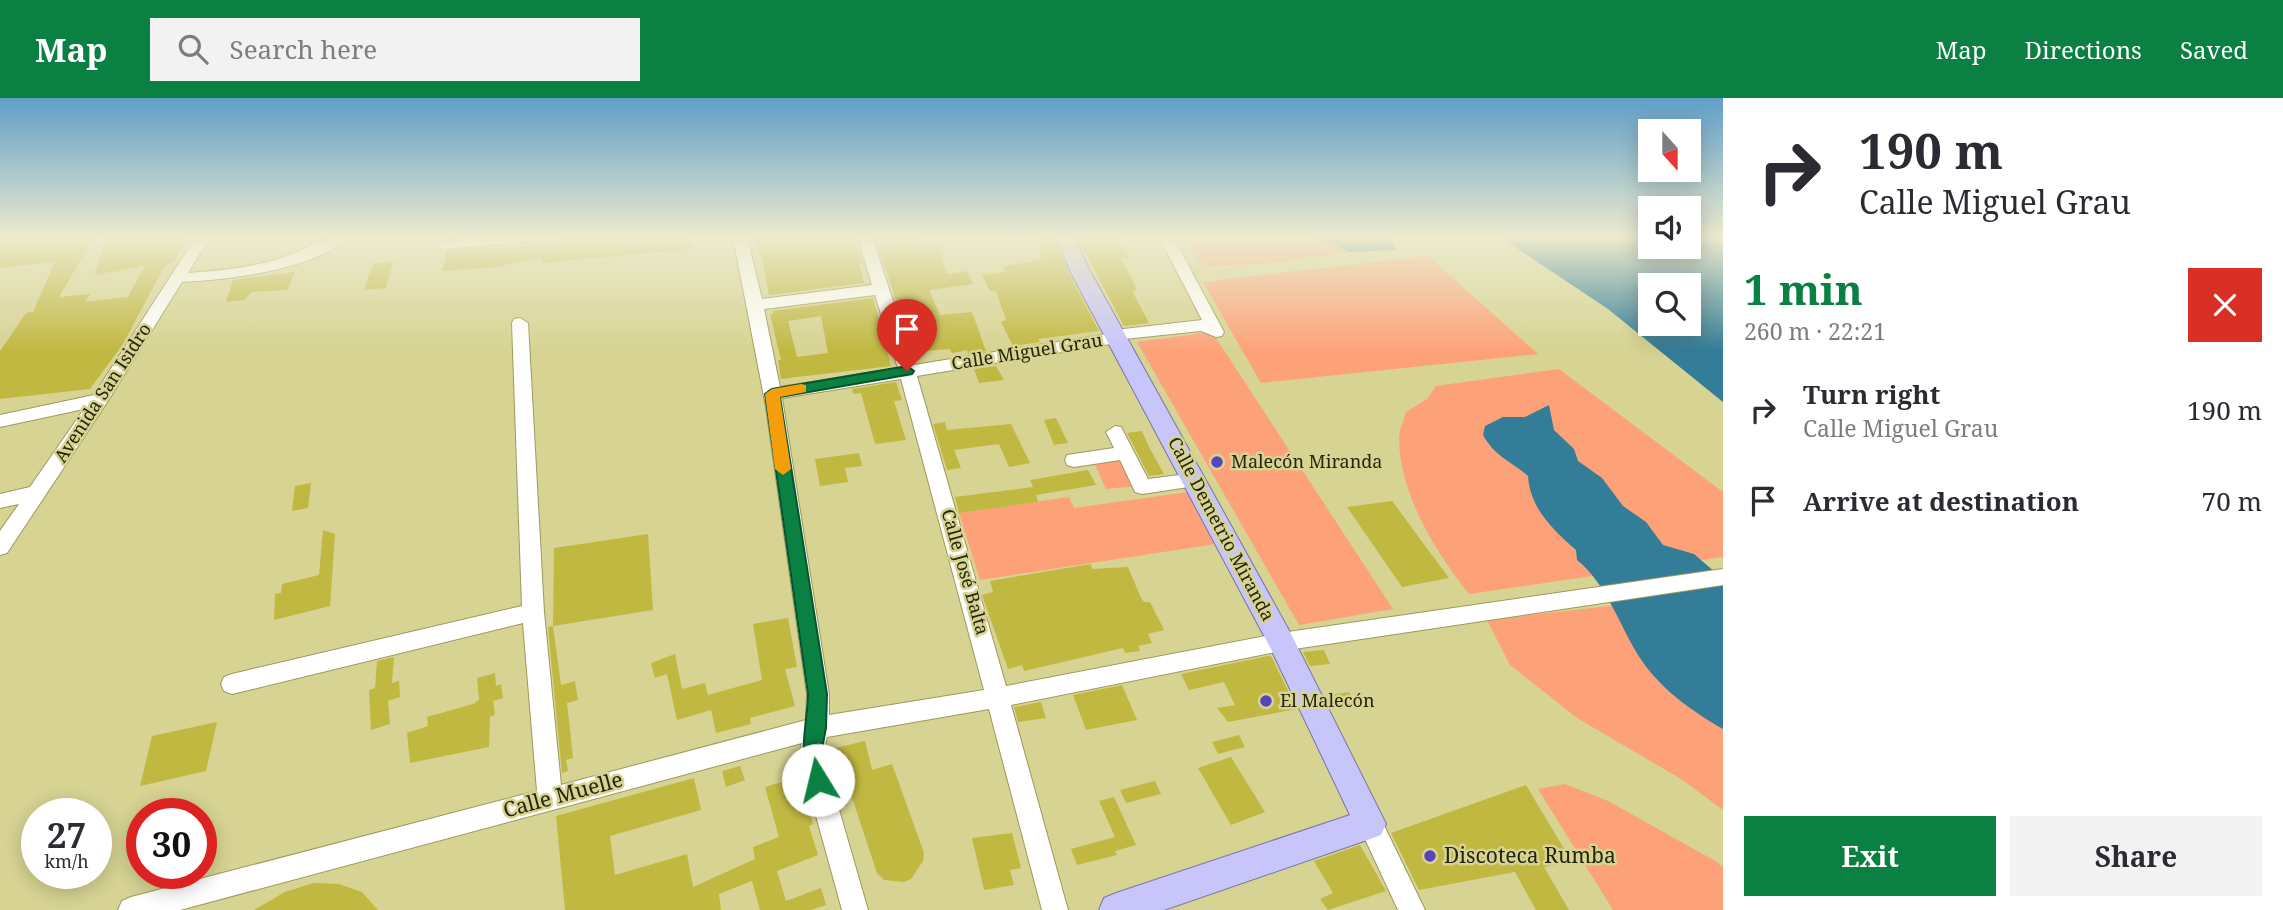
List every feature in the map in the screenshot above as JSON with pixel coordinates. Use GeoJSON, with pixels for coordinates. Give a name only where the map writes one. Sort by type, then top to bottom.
{"type":"FeatureCollection","features":[{"type":"Feature","properties":{"kind":"main road","name":"Calle Demetrio Miranda"},"geometry":{"type":"LineString","coordinates":[[1084,275],[1282,642],[1370,824]]}},
{"type":"Feature","properties":{"kind":"main road"},"geometry":{"type":"LineString","coordinates":[[1116,910],[1370,824]]}},
{"type":"Feature","properties":{"kind":"street","name":"Avenida San Isidro"},"geometry":{"type":"LineString","coordinates":[[0,547],[100,400],[179,275]]}},
{"type":"Feature","properties":{"kind":"street"},"geometry":{"type":"LineString","coordinates":[[177,278],[201,275]]}},
{"type":"Feature","properties":{"kind":"street"},"geometry":{"type":"LineString","coordinates":[[749,275],[772,394],[818,694],[817,728],[811,754],[855,910]]}},
{"type":"Feature","properties":{"kind":"street","name":"Calle José Balta"},"geometry":{"type":"LineString","coordinates":[[877,275],[907,371],[1000,697],[1055,910]]}},
{"type":"Feature","properties":{"kind":"street","name":"Calle Miguel Grau"},"geometry":{"type":"LineString","coordinates":[[772,394],[1116,337],[1204,325],[1216,332],[1186,275]]}},
{"type":"Feature","properties":{"kind":"street"},"geometry":{"type":"LineString","coordinates":[[757,305],[881,289]]}},
{"type":"Feature","properties":{"kind":"street"},"geometry":{"type":"LineString","coordinates":[[520,323],[533,612],[550,799]]}},
{"type":"Feature","properties":{"kind":"street"},"geometry":{"type":"LineString","coordinates":[[0,421],[100,400]]}},
{"type":"Feature","properties":{"kind":"street"},"geometry":{"type":"LineString","coordinates":[[1115,432],[1142,487],[1195,480]]}},
{"type":"Feature","properties":{"kind":"street"},"geometry":{"type":"LineString","coordinates":[[1074,460],[1125,453]]}},
{"type":"Feature","properties":{"kind":"street"},"geometry":{"type":"LineString","coordinates":[[0,501],[38,493]]}},
{"type":"Feature","properties":{"kind":"street","name":"Calle Muelle"},"geometry":{"type":"LineString","coordinates":[[131,910],[817,728],[1000,697],[1282,642],[1723,578]]}},
{"type":"Feature","properties":{"kind":"street"},"geometry":{"type":"LineString","coordinates":[[232,684],[533,612]]}},
{"type":"Feature","properties":{"kind":"street"},"geometry":{"type":"LineString","coordinates":[[1370,824],[1412,910]]}},
{"type":"Feature","properties":{"kind":"shaded area"},"geometry":{"type":"Polygon","coordinates":[[[1265,275],[1449,275],[1538,354],[1261,383],[1203,282],[1265,275]]]}},
{"type":"Feature","properties":{"kind":"shaded area"},"geometry":{"type":"Polygon","coordinates":[[[1212,332],[1393,609],[1299,625],[1137,342],[1212,332]]]}},
{"type":"Feature","properties":{"kind":"shaded area"},"geometry":{"type":"Polygon","coordinates":[[[1559,369],[1723,492],[1723,557],[1469,594],[1432,541],[1412,501],[1405,480],[1399,438],[1406,412],[1427,399],[1436,386],[1559,369]]]}},
{"type":"Feature","properties":{"kind":"shaded area"},"geometry":{"type":"Polygon","coordinates":[[[1124,455],[1139,486],[1106,489],[1093,460],[1124,455]]]}},
{"type":"Feature","properties":{"kind":"shaded area"},"geometry":{"type":"Polygon","coordinates":[[[1188,492],[1216,544],[980,580],[959,513],[1069,497],[1074,508],[1188,492]]]}},
{"type":"Feature","properties":{"kind":"shaded area"},"geometry":{"type":"Polygon","coordinates":[[[1723,593],[1723,810],[1681,779],[1577,718],[1510,665],[1487,620],[1723,593]]]}},
{"type":"Feature","properties":{"kind":"shaded area"},"geometry":{"type":"Polygon","coordinates":[[[1565,784],[1608,801],[1717,862],[1723,867],[1723,910],[1613,910],[1538,789],[1565,784]]]}},
{"type":"Feature","properties":{"kind":"water"},"geometry":{"type":"Polygon","coordinates":[[[1557,275],[1638,275],[1638,333],[1608,309],[1557,275]]]}},
{"type":"Feature","properties":{"kind":"water"},"geometry":{"type":"Polygon","coordinates":[[[1701,275],[1723,275],[1723,402],[1641,336],[1701,336],[1701,275]]]}},
{"type":"Feature","properties":{"kind":"water"},"geometry":{"type":"Polygon","coordinates":[[[1549,405],[1554,430],[1574,449],[1578,461],[1602,478],[1623,506],[1646,522],[1663,545],[1694,554],[1723,579],[1723,729],[1676,697],[1646,667],[1604,592],[1577,560],[1576,550],[1544,518],[1533,498],[1528,476],[1498,454],[1483,435],[1485,426],[1503,417],[1525,417],[1549,405]]]}},
{"type":"Feature","properties":{"kind":"building"},"geometry":{"type":"Polygon","coordinates":[[[49,275],[72,275],[59,297],[90,294],[85,302],[128,297],[140,275],[160,275],[123,344],[90,389],[0,399],[0,351],[26,313],[33,312],[49,275]]]}},
{"type":"Feature","properties":{"kind":"building"},"geometry":{"type":"Polygon","coordinates":[[[294,275],[287,290],[251,292],[245,300],[226,302],[233,280],[294,275]]]}},
{"type":"Feature","properties":{"kind":"building"},"geometry":{"type":"Polygon","coordinates":[[[369,275],[389,275],[386,288],[364,290],[369,275]]]}},
{"type":"Feature","properties":{"kind":"building"},"geometry":{"type":"Polygon","coordinates":[[[765,275],[862,275],[864,283],[769,295],[765,275]]]}},
{"type":"Feature","properties":{"kind":"building"},"geometry":{"type":"Polygon","coordinates":[[[888,275],[969,275],[973,284],[929,290],[940,315],[972,312],[986,351],[968,354],[967,350],[952,353],[950,349],[924,351],[916,323],[904,325],[888,275]]]}},
{"type":"Feature","properties":{"kind":"building"},"geometry":{"type":"Polygon","coordinates":[[[982,275],[1070,275],[1099,331],[1038,339],[1040,342],[1013,346],[1001,322],[1006,320],[996,291],[990,291],[982,275]]]}},
{"type":"Feature","properties":{"kind":"building"},"geometry":{"type":"Polygon","coordinates":[[[1097,275],[1129,275],[1137,290],[1132,291],[1149,323],[1124,326],[1097,275]]]}},
{"type":"Feature","properties":{"kind":"building"},"geometry":{"type":"Polygon","coordinates":[[[873,298],[891,366],[781,379],[778,360],[781,360],[770,314],[773,314],[773,311],[873,298]],[[821,316],[788,321],[797,357],[828,353],[821,316]]]}},
{"type":"Feature","properties":{"kind":"building"},"geometry":{"type":"Polygon","coordinates":[[[996,366],[1004,380],[979,383],[974,369],[996,366]]]}},
{"type":"Feature","properties":{"kind":"building"},"geometry":{"type":"Polygon","coordinates":[[[896,382],[902,400],[894,401],[906,440],[875,444],[861,393],[853,394],[852,389],[896,382]]]}},
{"type":"Feature","properties":{"kind":"building"},"geometry":{"type":"Polygon","coordinates":[[[1056,418],[1068,443],[1054,445],[1044,420],[1056,418]]]}},
{"type":"Feature","properties":{"kind":"building"},"geometry":{"type":"Polygon","coordinates":[[[945,422],[947,430],[1011,424],[1030,463],[1009,467],[999,444],[954,450],[961,468],[947,470],[933,424],[945,422]]]}},
{"type":"Feature","properties":{"kind":"building"},"geometry":{"type":"Polygon","coordinates":[[[1142,431],[1164,474],[1149,476],[1127,433],[1142,431]]]}},
{"type":"Feature","properties":{"kind":"building"},"geometry":{"type":"Polygon","coordinates":[[[859,453],[862,466],[845,468],[848,482],[820,486],[815,459],[859,453]]]}},
{"type":"Feature","properties":{"kind":"building"},"geometry":{"type":"Polygon","coordinates":[[[1088,470],[1096,485],[1036,495],[1038,502],[959,513],[955,497],[1033,487],[1030,480],[1088,470]]]}},
{"type":"Feature","properties":{"kind":"building"},"geometry":{"type":"Polygon","coordinates":[[[311,483],[308,508],[292,511],[295,486],[311,483]]]}},
{"type":"Feature","properties":{"kind":"building"},"geometry":{"type":"Polygon","coordinates":[[[1392,501],[1449,578],[1402,587],[1347,507],[1392,501]]]}},
{"type":"Feature","properties":{"kind":"building"},"geometry":{"type":"Polygon","coordinates":[[[323,530],[335,534],[330,606],[274,620],[275,594],[281,593],[282,584],[319,575],[323,530]]]}},
{"type":"Feature","properties":{"kind":"building"},"geometry":{"type":"Polygon","coordinates":[[[648,534],[653,610],[553,626],[554,548],[648,534]]]}},
{"type":"Feature","properties":{"kind":"building"},"geometry":{"type":"Polygon","coordinates":[[[1091,564],[1092,569],[1128,567],[1141,598],[1144,602],[1150,602],[1164,630],[1148,634],[1152,643],[1138,646],[1140,651],[1125,653],[1123,648],[1024,671],[1022,665],[1008,669],[982,595],[993,592],[990,581],[1091,564]]]}},
{"type":"Feature","properties":{"kind":"building"},"geometry":{"type":"Polygon","coordinates":[[[788,618],[797,667],[785,669],[795,706],[750,718],[751,724],[716,733],[711,710],[677,720],[667,674],[655,678],[651,663],[675,654],[682,689],[705,683],[708,695],[762,680],[753,624],[788,618]]]}},
{"type":"Feature","properties":{"kind":"building"},"geometry":{"type":"Polygon","coordinates":[[[553,626],[561,685],[575,681],[578,700],[567,703],[573,758],[566,760],[568,771],[562,773],[548,627],[553,626]]]}},
{"type":"Feature","properties":{"kind":"building"},"geometry":{"type":"Polygon","coordinates":[[[1324,650],[1330,664],[1310,666],[1303,652],[1324,650]]]}},
{"type":"Feature","properties":{"kind":"building"},"geometry":{"type":"Polygon","coordinates":[[[1271,656],[1297,709],[1228,722],[1217,708],[1235,705],[1224,682],[1189,690],[1181,674],[1271,656]]]}},
{"type":"Feature","properties":{"kind":"building"},"geometry":{"type":"Polygon","coordinates":[[[394,657],[392,683],[399,681],[400,697],[388,701],[390,724],[371,730],[369,690],[375,688],[377,661],[394,657]]]}},
{"type":"Feature","properties":{"kind":"building"},"geometry":{"type":"Polygon","coordinates":[[[495,673],[496,686],[501,684],[503,698],[493,701],[495,715],[490,717],[489,747],[410,763],[407,733],[428,726],[427,717],[479,700],[477,678],[495,673]]]}},
{"type":"Feature","properties":{"kind":"building"},"geometry":{"type":"Polygon","coordinates":[[[1122,685],[1137,720],[1086,730],[1073,695],[1122,685]]]}},
{"type":"Feature","properties":{"kind":"building"},"geometry":{"type":"Polygon","coordinates":[[[1349,692],[1356,704],[1331,709],[1325,696],[1349,692]]]}},
{"type":"Feature","properties":{"kind":"building"},"geometry":{"type":"Polygon","coordinates":[[[1041,702],[1046,718],[1018,722],[1014,707],[1041,702]]]}},
{"type":"Feature","properties":{"kind":"building"},"geometry":{"type":"Polygon","coordinates":[[[217,722],[206,771],[140,786],[152,736],[217,722]]]}},
{"type":"Feature","properties":{"kind":"building"},"geometry":{"type":"Polygon","coordinates":[[[1239,735],[1245,747],[1218,754],[1212,742],[1239,735]]]}},
{"type":"Feature","properties":{"kind":"building"},"geometry":{"type":"Polygon","coordinates":[[[865,741],[872,770],[892,764],[924,853],[923,861],[911,879],[904,882],[884,880],[877,873],[840,761],[828,763],[827,750],[865,741]]]}},
{"type":"Feature","properties":{"kind":"building"},"geometry":{"type":"Polygon","coordinates":[[[1231,757],[1265,812],[1231,825],[1198,768],[1231,757]]]}},
{"type":"Feature","properties":{"kind":"building"},"geometry":{"type":"Polygon","coordinates":[[[740,766],[745,780],[726,787],[722,771],[740,766]]]}},
{"type":"Feature","properties":{"kind":"building"},"geometry":{"type":"Polygon","coordinates":[[[798,777],[813,824],[809,826],[818,855],[777,871],[786,901],[821,888],[826,905],[811,910],[760,910],[752,881],[719,894],[721,910],[565,910],[556,816],[694,778],[701,810],[610,836],[615,875],[687,854],[693,887],[755,859],[753,847],[779,837],[765,787],[798,777]]]}},
{"type":"Feature","properties":{"kind":"building"},"geometry":{"type":"Polygon","coordinates":[[[1155,781],[1161,794],[1126,803],[1120,790],[1155,781]]]}},
{"type":"Feature","properties":{"kind":"building"},"geometry":{"type":"Polygon","coordinates":[[[1526,785],[1572,862],[1544,867],[1569,910],[1536,910],[1515,872],[1419,890],[1391,833],[1526,785]]]}},
{"type":"Feature","properties":{"kind":"building"},"geometry":{"type":"Polygon","coordinates":[[[1114,797],[1136,845],[1115,851],[1117,855],[1077,865],[1071,849],[1115,837],[1099,801],[1114,797]]]}},
{"type":"Feature","properties":{"kind":"building"},"geometry":{"type":"Polygon","coordinates":[[[1012,833],[1021,868],[1010,870],[1014,885],[984,890],[972,838],[1012,833]]]}},
{"type":"Feature","properties":{"kind":"building"},"geometry":{"type":"Polygon","coordinates":[[[1360,845],[1386,891],[1328,910],[1320,899],[1333,893],[1314,861],[1360,845]]]}},
{"type":"Feature","properties":{"kind":"building"},"geometry":{"type":"Polygon","coordinates":[[[313,883],[339,884],[362,892],[378,910],[254,910],[285,892],[313,883]]]}},
{"type":"Feature","properties":{"kind":"slow traffic"},"geometry":{"type":"LineString","coordinates":[[783,469],[772,394],[801,389]]}},
{"type":"Feature","properties":{"kind":"place","name":"Malecón Miranda"},"geometry":{"type":"Point","coordinates":[1217,462]}},
{"type":"Feature","properties":{"kind":"place","name":"El Malecón"},"geometry":{"type":"Point","coordinates":[1266,701]}},
{"type":"Feature","properties":{"kind":"place","name":"Discoteca Rumba"},"geometry":{"type":"Point","coordinates":[1430,856]}},
{"type":"Feature","properties":{"kind":"route"},"geometry":{"type":"LineString","coordinates":[[818,780],[811,754],[817,728],[818,694],[772,394],[907,371]]}}]}
